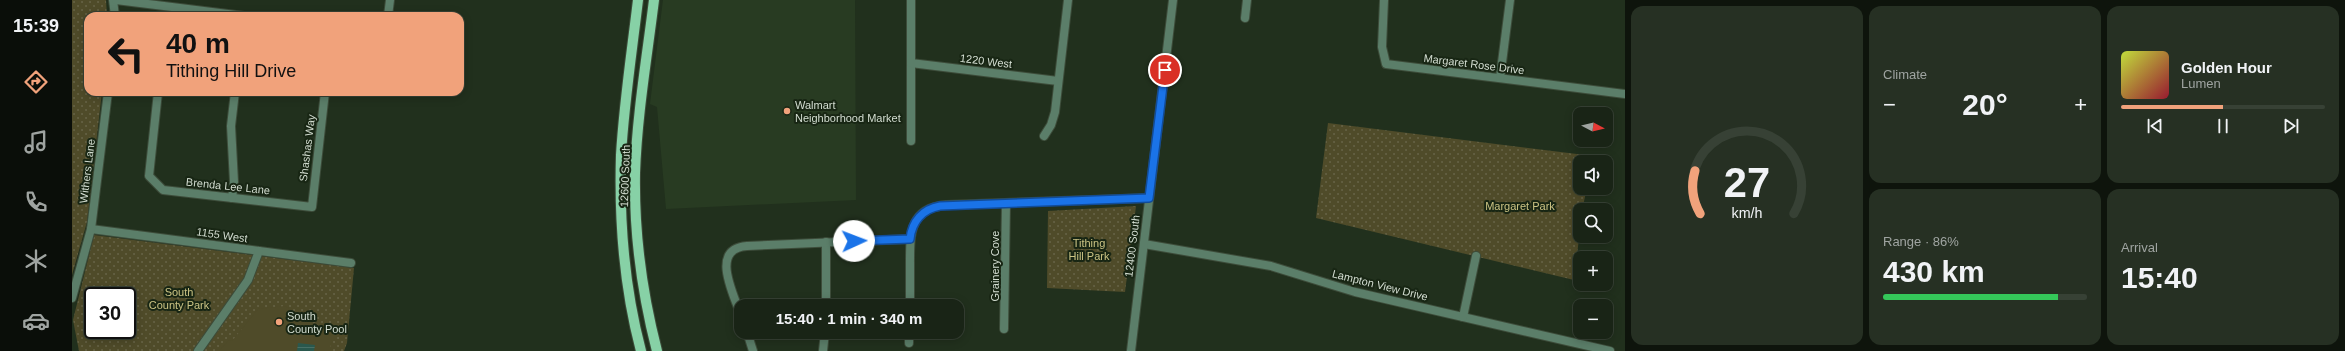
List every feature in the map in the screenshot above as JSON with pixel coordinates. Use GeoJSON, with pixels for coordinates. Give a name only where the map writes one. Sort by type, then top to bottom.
{"type":"FeatureCollection","features":[{"type":"Feature","properties":{"kind":"main road","name":"12600 South"},"geometry":{"type":"LineString","coordinates":[[638,0],[621,153],[620,204],[626,278],[641,351]]}},
{"type":"Feature","properties":{"kind":"main road","name":"12600 South"},"geometry":{"type":"LineString","coordinates":[[654,0],[635,172],[636,229],[641,278],[657,351]]}},
{"type":"Feature","properties":{"kind":"street"},"geometry":{"type":"LineString","coordinates":[[115,12],[114,0],[213,12]]}},
{"type":"Feature","properties":{"kind":"street"},"geometry":{"type":"LineString","coordinates":[[388,12],[390,0]]}},
{"type":"Feature","properties":{"kind":"street"},"geometry":{"type":"LineString","coordinates":[[911,0],[911,142]]}},
{"type":"Feature","properties":{"kind":"street"},"geometry":{"type":"LineString","coordinates":[[1044,136],[1051,125],[1055,112],[1068,0]]}},
{"type":"Feature","properties":{"kind":"street","name":"12400 South"},"geometry":{"type":"LineString","coordinates":[[1131,351],[1173,0]]}},
{"type":"Feature","properties":{"kind":"street"},"geometry":{"type":"LineString","coordinates":[[1245,18],[1247,0]]}},
{"type":"Feature","properties":{"kind":"street","name":"Margaret Rose Drive"},"geometry":{"type":"LineString","coordinates":[[1384,0],[1382,47],[1386,64],[1625,94]]}},
{"type":"Feature","properties":{"kind":"street"},"geometry":{"type":"LineString","coordinates":[[1500,78],[1510,0]]}},
{"type":"Feature","properties":{"kind":"street"},"geometry":{"type":"LineString","coordinates":[[167,12],[168,6]]}},
{"type":"Feature","properties":{"kind":"street","name":"1220 West"},"geometry":{"type":"LineString","coordinates":[[911,63],[1058,80]]}},
{"type":"Feature","properties":{"kind":"street","name":"Withers Lane"},"geometry":{"type":"LineString","coordinates":[[72,298],[91,229],[108,96]]}},
{"type":"Feature","properties":{"kind":"street","name":"Brenda Lee Lane"},"geometry":{"type":"LineString","coordinates":[[158,96],[148,176],[163,190],[312,207]]}},
{"type":"Feature","properties":{"kind":"street"},"geometry":{"type":"LineString","coordinates":[[232,198],[234,182],[231,126],[235,96]]}},
{"type":"Feature","properties":{"kind":"street","name":"Shashas Way"},"geometry":{"type":"LineString","coordinates":[[312,207],[325,96]]}},
{"type":"Feature","properties":{"kind":"street"},"geometry":{"type":"LineString","coordinates":[[910,299],[911,230],[918,218],[934,207],[1149,198]]}},
{"type":"Feature","properties":{"kind":"street","name":"Grainery Cove"},"geometry":{"type":"LineString","coordinates":[[1004,329],[1006,203]]}},
{"type":"Feature","properties":{"kind":"street","name":"1155 West"},"geometry":{"type":"LineString","coordinates":[[91,229],[351,263]]}},
{"type":"Feature","properties":{"kind":"street"},"geometry":{"type":"LineString","coordinates":[[735,299],[726,272],[727,257],[741,246],[910,239]]}},
{"type":"Feature","properties":{"kind":"street"},"geometry":{"type":"LineString","coordinates":[[826,242],[826,299]]}},
{"type":"Feature","properties":{"kind":"street","name":"Lampton View Drive"},"geometry":{"type":"LineString","coordinates":[[1144,244],[1271,266],[1355,292],[1610,351]]}},
{"type":"Feature","properties":{"kind":"street"},"geometry":{"type":"LineString","coordinates":[[198,351],[248,280],[259,251]]}},
{"type":"Feature","properties":{"kind":"street"},"geometry":{"type":"LineString","coordinates":[[1463,317],[1476,256]]}},
{"type":"Feature","properties":{"kind":"street"},"geometry":{"type":"LineString","coordinates":[[749,339],[753,351]]}},
{"type":"Feature","properties":{"kind":"street"},"geometry":{"type":"LineString","coordinates":[[823,351],[825,339]]}},
{"type":"Feature","properties":{"kind":"street"},"geometry":{"type":"LineString","coordinates":[[909,339],[909,343]]}},
{"type":"Feature","properties":{"kind":"shaded area"},"geometry":{"type":"Polygon","coordinates":[[[663,0],[855,0],[856,200],[666,209],[657,107],[650,104],[663,0]]]}},
{"type":"Feature","properties":{"kind":"green space"},"geometry":{"type":"Polygon","coordinates":[[[72,0],[106,0],[107,12],[84,12],[84,96],[102,96],[87,222],[72,275],[72,0]]]}},
{"type":"Feature","properties":{"kind":"green space","name":"Margaret Park"},"geometry":{"type":"Polygon","coordinates":[[[1328,123],[1585,155],[1573,155],[1573,195],[1585,195],[1584,203],[1573,203],[1573,243],[1578,243],[1577,251],[1573,251],[1573,280],[1316,218],[1328,123]]]}},
{"type":"Feature","properties":{"kind":"green space","name":"Tithing Hill Park"},"geometry":{"type":"Polygon","coordinates":[[[1136,206],[1125,292],[1047,288],[1048,211],[1136,206]]]}},
{"type":"Feature","properties":{"kind":"green space","name":"South County Park"},"geometry":{"type":"Polygon","coordinates":[[[94,235],[354,268],[347,343],[344,351],[79,351],[73,320],[94,235]]]}},
{"type":"Feature","properties":{"kind":"green space","name":"South County Pool"},"geometry":{"type":"Polygon","coordinates":[[[285,306],[332,336],[330,351],[219,351],[229,340],[232,341],[258,309],[285,306]]]}},
{"type":"Feature","properties":{"kind":"water"},"geometry":{"type":"Polygon","coordinates":[[[298,343],[315,345],[314,351],[297,351],[298,343]]]}},
{"type":"Feature","properties":{"kind":"place","name":"Walmart Neighborhood Market"},"geometry":{"type":"Point","coordinates":[787,111]}},
{"type":"Feature","properties":{"kind":"place","name":"South County Pool"},"geometry":{"type":"Point","coordinates":[279,322]}},
{"type":"Feature","properties":{"kind":"route"},"geometry":{"type":"LineString","coordinates":[[854,241],[910,239],[911,230],[922,213],[934,207],[940,206],[1149,198],[1165,70]]}}]}
